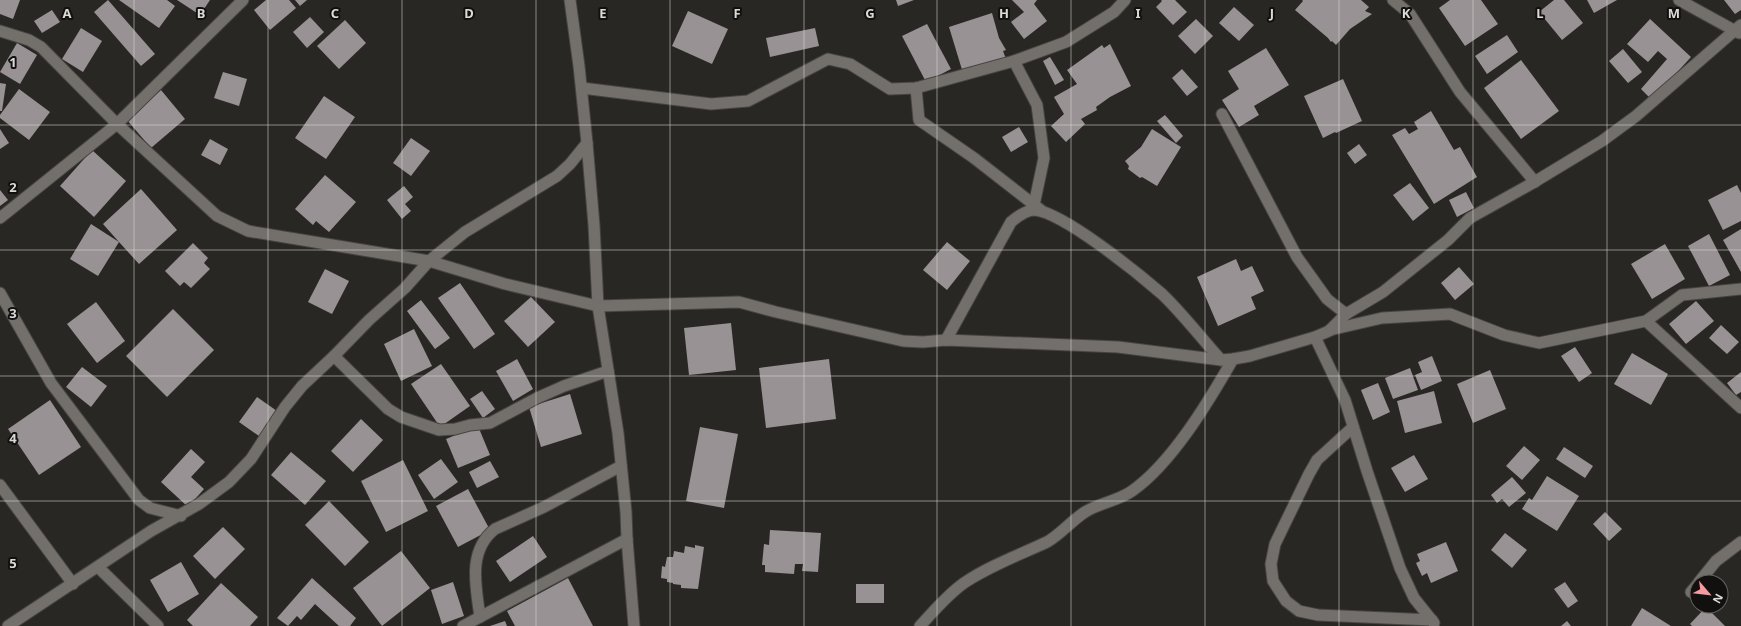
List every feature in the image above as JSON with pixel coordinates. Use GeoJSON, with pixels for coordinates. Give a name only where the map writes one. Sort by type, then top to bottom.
{"type":"FeatureCollection","features":[{"type":"Feature","properties":{"kind":"street"},"geometry":{"type":"LineString","coordinates":[[0,218],[117,124],[243,0]]}},
{"type":"Feature","properties":{"kind":"street"},"geometry":{"type":"LineString","coordinates":[[570,0],[582,88],[594,225],[598,306],[621,466],[626,512],[626,539],[634,626]]}},
{"type":"Feature","properties":{"kind":"street"},"geometry":{"type":"LineString","coordinates":[[582,88],[711,104],[748,101],[828,59],[850,64],[890,89],[916,88],[1014,61],[1066,42],[1114,12],[1125,0]]}},
{"type":"Feature","properties":{"kind":"street"},"geometry":{"type":"LineString","coordinates":[[1393,0],[1410,14],[1460,92],[1535,182]]}},
{"type":"Feature","properties":{"kind":"street"},"geometry":{"type":"LineString","coordinates":[[1329,331],[1346,314],[1383,292],[1448,240],[1470,218],[1535,182],[1602,140],[1636,116],[1738,30],[1679,0]]}},
{"type":"Feature","properties":{"kind":"street"},"geometry":{"type":"LineString","coordinates":[[0,32],[29,40],[41,47],[117,124],[217,216],[248,232],[429,261],[505,284],[598,306],[739,302],[903,341],[923,342],[946,340],[1118,347],[1221,360],[1234,359],[1315,337],[1329,331],[1382,318],[1450,314],[1504,335],[1539,343],[1646,322],[1682,296],[1741,289]]}},
{"type":"Feature","properties":{"kind":"street"},"geometry":{"type":"LineString","coordinates":[[1014,61],[1037,105],[1044,158],[1038,208]]}},
{"type":"Feature","properties":{"kind":"street"},"geometry":{"type":"LineString","coordinates":[[916,88],[919,120],[974,158],[1038,208],[1085,235],[1162,295],[1221,360]]}},
{"type":"Feature","properties":{"kind":"street"},"geometry":{"type":"LineString","coordinates":[[1222,114],[1297,257],[1327,299],[1346,314]]}},
{"type":"Feature","properties":{"kind":"street"},"geometry":{"type":"LineString","coordinates":[[8,626],[151,531],[181,516],[229,482],[251,459],[285,407],[302,386],[369,320],[416,278],[429,261],[465,232],[556,176],[570,164],[587,143]]}},
{"type":"Feature","properties":{"kind":"street"},"geometry":{"type":"LineString","coordinates":[[946,340],[1011,222],[1018,215],[1038,208]]}},
{"type":"Feature","properties":{"kind":"street"},"geometry":{"type":"LineString","coordinates":[[0,292],[51,383],[139,500],[150,508],[181,516]]}},
{"type":"Feature","properties":{"kind":"street"},"geometry":{"type":"LineString","coordinates":[[1646,322],[1741,408]]}},
{"type":"Feature","properties":{"kind":"street"},"geometry":{"type":"LineString","coordinates":[[1315,337],[1345,400],[1400,568],[1414,598],[1434,623]]}},
{"type":"Feature","properties":{"kind":"street"},"geometry":{"type":"LineString","coordinates":[[334,356],[388,409],[401,417],[440,430],[490,423],[557,389],[608,371]]}},
{"type":"Feature","properties":{"kind":"street"},"geometry":{"type":"LineString","coordinates":[[920,626],[944,600],[964,583],[1055,538],[1082,514],[1094,506],[1131,492],[1157,470],[1192,425],[1234,359]]}},
{"type":"Feature","properties":{"kind":"street"},"geometry":{"type":"LineString","coordinates":[[1353,426],[1318,460],[1306,481],[1275,544],[1271,564],[1273,581],[1286,601],[1299,611],[1318,615],[1434,623]]}},
{"type":"Feature","properties":{"kind":"street"},"geometry":{"type":"LineString","coordinates":[[480,617],[475,581],[476,563],[483,541],[488,534],[495,529],[544,507],[621,466]]}},
{"type":"Feature","properties":{"kind":"street"},"geometry":{"type":"LineString","coordinates":[[0,485],[73,584]]}},
{"type":"Feature","properties":{"kind":"street"},"geometry":{"type":"LineString","coordinates":[[463,626],[626,539]]}},
{"type":"Feature","properties":{"kind":"street"},"geometry":{"type":"LineString","coordinates":[[1705,574],[1716,561],[1741,542]]}},
{"type":"Feature","properties":{"kind":"street"},"geometry":{"type":"LineString","coordinates":[[98,567],[158,626]]}},
{"type":"Feature","properties":{"kind":"building"},"geometry":{"type":"Polygon","coordinates":[[[0,0],[20,0],[13,19],[0,14],[0,0]]]}},
{"type":"Feature","properties":{"kind":"building"},"geometry":{"type":"Polygon","coordinates":[[[108,0],[155,54],[141,66],[94,12],[108,0]]]}},
{"type":"Feature","properties":{"kind":"building"},"geometry":{"type":"Polygon","coordinates":[[[119,0],[167,0],[175,6],[159,28],[119,0]]]}},
{"type":"Feature","properties":{"kind":"building"},"geometry":{"type":"Polygon","coordinates":[[[177,0],[210,0],[200,15],[177,0]]]}},
{"type":"Feature","properties":{"kind":"building"},"geometry":{"type":"Polygon","coordinates":[[[266,0],[289,0],[296,8],[270,30],[254,10],[266,0]]]}},
{"type":"Feature","properties":{"kind":"building"},"geometry":{"type":"Polygon","coordinates":[[[295,0],[307,0],[300,6],[295,0]]]}},
{"type":"Feature","properties":{"kind":"building"},"geometry":{"type":"Polygon","coordinates":[[[896,0],[914,0],[898,6],[896,0]]]}},
{"type":"Feature","properties":{"kind":"building"},"geometry":{"type":"Polygon","coordinates":[[[1012,0],[1037,0],[1034,4],[1047,21],[1024,39],[1011,22],[1024,12],[1012,0]]]}},
{"type":"Feature","properties":{"kind":"building"},"geometry":{"type":"Polygon","coordinates":[[[1161,0],[1175,0],[1187,12],[1173,25],[1156,7],[1162,1],[1161,0]]]}},
{"type":"Feature","properties":{"kind":"building"},"geometry":{"type":"Polygon","coordinates":[[[1302,0],[1361,0],[1369,7],[1365,11],[1372,14],[1350,29],[1336,45],[1295,10],[1303,1],[1302,0]]]}},
{"type":"Feature","properties":{"kind":"building"},"geometry":{"type":"Polygon","coordinates":[[[1450,0],[1481,0],[1498,24],[1465,46],[1439,8],[1450,0]]]}},
{"type":"Feature","properties":{"kind":"building"},"geometry":{"type":"Polygon","coordinates":[[[1554,0],[1564,0],[1583,23],[1562,40],[1539,12],[1554,0]]]}},
{"type":"Feature","properties":{"kind":"building"},"geometry":{"type":"Polygon","coordinates":[[[1587,0],[1617,0],[1594,13],[1587,0]]]}},
{"type":"Feature","properties":{"kind":"building"},"geometry":{"type":"Polygon","coordinates":[[[1724,0],[1741,0],[1741,10],[1735,14],[1724,0]]]}},
{"type":"Feature","properties":{"kind":"building"},"geometry":{"type":"Polygon","coordinates":[[[1234,7],[1254,25],[1239,41],[1219,23],[1234,7]]]}},
{"type":"Feature","properties":{"kind":"building"},"geometry":{"type":"Polygon","coordinates":[[[52,10],[60,22],[42,33],[34,21],[52,10]]]}},
{"type":"Feature","properties":{"kind":"building"},"geometry":{"type":"Polygon","coordinates":[[[688,11],[728,29],[712,64],[672,46],[688,11]]]}},
{"type":"Feature","properties":{"kind":"building"},"geometry":{"type":"Polygon","coordinates":[[[992,13],[999,38],[1006,50],[1003,51],[1006,59],[963,73],[949,27],[992,13]]]}},
{"type":"Feature","properties":{"kind":"building"},"geometry":{"type":"Polygon","coordinates":[[[310,17],[324,32],[307,48],[293,32],[310,17]]]}},
{"type":"Feature","properties":{"kind":"building"},"geometry":{"type":"Polygon","coordinates":[[[1196,19],[1213,36],[1195,54],[1178,36],[1196,19]]]}},
{"type":"Feature","properties":{"kind":"building"},"geometry":{"type":"Polygon","coordinates":[[[1650,19],[1691,57],[1652,100],[1641,89],[1667,59],[1658,51],[1648,62],[1627,44],[1650,19]]]}},
{"type":"Feature","properties":{"kind":"building"},"geometry":{"type":"Polygon","coordinates":[[[345,20],[366,43],[339,69],[317,46],[345,20]]]}},
{"type":"Feature","properties":{"kind":"building"},"geometry":{"type":"Polygon","coordinates":[[[927,24],[951,69],[926,82],[902,36],[927,24]]]}},
{"type":"Feature","properties":{"kind":"building"},"geometry":{"type":"Polygon","coordinates":[[[81,28],[102,41],[83,72],[62,59],[81,28]]]}},
{"type":"Feature","properties":{"kind":"building"},"geometry":{"type":"Polygon","coordinates":[[[815,28],[819,46],[770,57],[766,38],[815,28]]]}},
{"type":"Feature","properties":{"kind":"building"},"geometry":{"type":"Polygon","coordinates":[[[1507,35],[1518,52],[1487,74],[1475,56],[1507,35]]]}},
{"type":"Feature","properties":{"kind":"building"},"geometry":{"type":"Polygon","coordinates":[[[17,43],[37,55],[20,84],[0,72],[17,43]]]}},
{"type":"Feature","properties":{"kind":"building"},"geometry":{"type":"Polygon","coordinates":[[[1110,44],[1131,86],[1110,97],[1096,107],[1097,110],[1081,119],[1085,124],[1066,142],[1051,126],[1064,114],[1054,97],[1077,84],[1067,70],[1102,45],[1104,48],[1110,44]]]}},
{"type":"Feature","properties":{"kind":"building"},"geometry":{"type":"Polygon","coordinates":[[[1266,48],[1289,85],[1254,106],[1259,115],[1239,127],[1222,100],[1239,89],[1228,71],[1266,48]]]}},
{"type":"Feature","properties":{"kind":"building"},"geometry":{"type":"Polygon","coordinates":[[[1623,49],[1642,72],[1628,83],[1609,61],[1623,49]]]}},
{"type":"Feature","properties":{"kind":"building"},"geometry":{"type":"Polygon","coordinates":[[[1050,57],[1064,80],[1055,85],[1043,61],[1050,57]]]}},
{"type":"Feature","properties":{"kind":"building"},"geometry":{"type":"Polygon","coordinates":[[[1521,60],[1559,111],[1521,139],[1484,88],[1521,60]]]}},
{"type":"Feature","properties":{"kind":"building"},"geometry":{"type":"Polygon","coordinates":[[[1182,69],[1198,87],[1187,96],[1172,78],[1182,69]]]}},
{"type":"Feature","properties":{"kind":"building"},"geometry":{"type":"Polygon","coordinates":[[[223,72],[247,79],[239,106],[214,98],[223,72]]]}},
{"type":"Feature","properties":{"kind":"building"},"geometry":{"type":"Polygon","coordinates":[[[1343,79],[1362,121],[1323,138],[1304,96],[1343,79]]]}},
{"type":"Feature","properties":{"kind":"building"},"geometry":{"type":"Polygon","coordinates":[[[0,83],[6,84],[2,111],[0,111],[0,83]]]}},
{"type":"Feature","properties":{"kind":"building"},"geometry":{"type":"Polygon","coordinates":[[[19,89],[50,112],[29,140],[0,118],[0,115],[19,89]]]}},
{"type":"Feature","properties":{"kind":"building"},"geometry":{"type":"Polygon","coordinates":[[[161,90],[185,119],[151,148],[127,120],[161,90]]]}},
{"type":"Feature","properties":{"kind":"building"},"geometry":{"type":"Polygon","coordinates":[[[324,96],[355,117],[326,159],[295,138],[324,96]]]}},
{"type":"Feature","properties":{"kind":"building"},"geometry":{"type":"Polygon","coordinates":[[[1431,111],[1454,150],[1460,147],[1477,177],[1434,204],[1392,135],[1405,128],[1409,134],[1418,129],[1414,122],[1431,111]]]}},
{"type":"Feature","properties":{"kind":"building"},"geometry":{"type":"Polygon","coordinates":[[[1165,115],[1183,136],[1176,143],[1157,121],[1165,115]]]}},
{"type":"Feature","properties":{"kind":"building"},"geometry":{"type":"Polygon","coordinates":[[[1019,127],[1028,142],[1011,152],[1002,137],[1019,127]]]}},
{"type":"Feature","properties":{"kind":"building"},"geometry":{"type":"Polygon","coordinates":[[[0,129],[9,143],[0,149],[0,129]]]}},
{"type":"Feature","properties":{"kind":"building"},"geometry":{"type":"Polygon","coordinates":[[[1152,129],[1181,147],[1157,186],[1142,177],[1140,178],[1128,169],[1129,166],[1125,161],[1141,147],[1152,129]]]}},
{"type":"Feature","properties":{"kind":"building"},"geometry":{"type":"Polygon","coordinates":[[[411,138],[430,151],[411,176],[393,163],[411,138]]]}},
{"type":"Feature","properties":{"kind":"building"},"geometry":{"type":"Polygon","coordinates":[[[210,139],[228,149],[220,165],[201,155],[210,139]]]}},
{"type":"Feature","properties":{"kind":"building"},"geometry":{"type":"Polygon","coordinates":[[[1359,144],[1367,155],[1355,164],[1347,153],[1359,144]]]}},
{"type":"Feature","properties":{"kind":"building"},"geometry":{"type":"Polygon","coordinates":[[[92,150],[126,181],[94,217],[60,186],[92,150]]]}},
{"type":"Feature","properties":{"kind":"building"},"geometry":{"type":"Polygon","coordinates":[[[325,175],[356,202],[329,232],[316,221],[313,225],[295,209],[325,175]]]}},
{"type":"Feature","properties":{"kind":"building"},"geometry":{"type":"Polygon","coordinates":[[[1410,183],[1429,208],[1413,221],[1393,195],[1410,183]]]}},
{"type":"Feature","properties":{"kind":"building"},"geometry":{"type":"Polygon","coordinates":[[[1737,185],[1741,193],[1741,221],[1723,230],[1708,200],[1737,185]]]}},
{"type":"Feature","properties":{"kind":"building"},"geometry":{"type":"Polygon","coordinates":[[[404,186],[413,197],[405,204],[411,211],[402,219],[387,200],[404,186]]]}},
{"type":"Feature","properties":{"kind":"building"},"geometry":{"type":"Polygon","coordinates":[[[141,189],[177,230],[139,264],[103,224],[141,189]]]}},
{"type":"Feature","properties":{"kind":"building"},"geometry":{"type":"Polygon","coordinates":[[[0,190],[8,200],[0,206],[0,190]]]}},
{"type":"Feature","properties":{"kind":"building"},"geometry":{"type":"Polygon","coordinates":[[[1466,192],[1474,208],[1457,217],[1449,200],[1466,192]]]}},
{"type":"Feature","properties":{"kind":"building"},"geometry":{"type":"Polygon","coordinates":[[[91,224],[119,242],[98,276],[70,259],[91,224]]]}},
{"type":"Feature","properties":{"kind":"building"},"geometry":{"type":"Polygon","coordinates":[[[1741,229],[1741,272],[1723,240],[1741,229]]]}},
{"type":"Feature","properties":{"kind":"building"},"geometry":{"type":"Polygon","coordinates":[[[1709,234],[1730,275],[1709,286],[1688,246],[1709,234]]]}},
{"type":"Feature","properties":{"kind":"building"},"geometry":{"type":"Polygon","coordinates":[[[947,242],[970,261],[947,290],[923,270],[947,242]]]}},
{"type":"Feature","properties":{"kind":"building"},"geometry":{"type":"Polygon","coordinates":[[[193,243],[208,258],[204,263],[210,269],[191,288],[184,282],[180,286],[165,271],[193,243]]]}},
{"type":"Feature","properties":{"kind":"building"},"geometry":{"type":"Polygon","coordinates":[[[1665,244],[1685,279],[1652,299],[1631,264],[1665,244]]]}},
{"type":"Feature","properties":{"kind":"building"},"geometry":{"type":"Polygon","coordinates":[[[1236,259],[1241,271],[1252,266],[1264,291],[1251,297],[1256,309],[1218,326],[1197,277],[1236,259]]]}},
{"type":"Feature","properties":{"kind":"building"},"geometry":{"type":"Polygon","coordinates":[[[1459,267],[1474,284],[1455,300],[1441,283],[1459,267]]]}},
{"type":"Feature","properties":{"kind":"building"},"geometry":{"type":"Polygon","coordinates":[[[325,269],[349,281],[332,314],[308,302],[325,269]]]}},
{"type":"Feature","properties":{"kind":"building"},"geometry":{"type":"Polygon","coordinates":[[[460,283],[495,334],[474,349],[438,298],[460,283]]]}},
{"type":"Feature","properties":{"kind":"building"},"geometry":{"type":"Polygon","coordinates":[[[531,297],[555,322],[528,347],[504,321],[531,297]]]}},
{"type":"Feature","properties":{"kind":"building"},"geometry":{"type":"Polygon","coordinates":[[[421,300],[450,338],[435,349],[407,311],[421,300]]]}},
{"type":"Feature","properties":{"kind":"building"},"geometry":{"type":"Polygon","coordinates":[[[1696,301],[1714,321],[1686,344],[1669,324],[1696,301]]]}},
{"type":"Feature","properties":{"kind":"building"},"geometry":{"type":"Polygon","coordinates":[[[96,302],[125,341],[97,363],[67,324],[96,302]]]}},
{"type":"Feature","properties":{"kind":"building"},"geometry":{"type":"Polygon","coordinates":[[[173,309],[214,350],[167,397],[126,356],[173,309]]]}},
{"type":"Feature","properties":{"kind":"building"},"geometry":{"type":"Polygon","coordinates":[[[731,323],[736,370],[689,375],[684,328],[731,323]]]}},
{"type":"Feature","properties":{"kind":"building"},"geometry":{"type":"Polygon","coordinates":[[[1721,325],[1739,342],[1727,354],[1709,338],[1721,325]]]}},
{"type":"Feature","properties":{"kind":"building"},"geometry":{"type":"Polygon","coordinates":[[[414,329],[432,366],[401,381],[384,344],[414,329]]]}},
{"type":"Feature","properties":{"kind":"building"},"geometry":{"type":"Polygon","coordinates":[[[1575,347],[1592,373],[1579,382],[1561,356],[1575,347]]]}},
{"type":"Feature","properties":{"kind":"building"},"geometry":{"type":"Polygon","coordinates":[[[1632,353],[1668,374],[1651,405],[1614,384],[1632,353]]]}},
{"type":"Feature","properties":{"kind":"building"},"geometry":{"type":"Polygon","coordinates":[[[1432,356],[1442,381],[1421,390],[1415,375],[1422,372],[1418,362],[1432,356]]]}},
{"type":"Feature","properties":{"kind":"building"},"geometry":{"type":"Polygon","coordinates":[[[517,359],[533,389],[513,401],[496,371],[517,359]]]}},
{"type":"Feature","properties":{"kind":"building"},"geometry":{"type":"Polygon","coordinates":[[[829,359],[836,419],[766,428],[759,368],[829,359]]]}},
{"type":"Feature","properties":{"kind":"building"},"geometry":{"type":"Polygon","coordinates":[[[441,364],[470,406],[440,427],[411,384],[441,364]]]}},
{"type":"Feature","properties":{"kind":"building"},"geometry":{"type":"Polygon","coordinates":[[[82,367],[107,386],[91,407],[66,387],[82,367]]]}},
{"type":"Feature","properties":{"kind":"building"},"geometry":{"type":"Polygon","coordinates":[[[1410,368],[1418,390],[1393,399],[1385,378],[1410,368]]]}},
{"type":"Feature","properties":{"kind":"building"},"geometry":{"type":"Polygon","coordinates":[[[1490,370],[1506,409],[1473,423],[1457,384],[1490,370]]]}},
{"type":"Feature","properties":{"kind":"building"},"geometry":{"type":"Polygon","coordinates":[[[1741,372],[1741,392],[1736,395],[1727,383],[1741,372]]]}},
{"type":"Feature","properties":{"kind":"building"},"geometry":{"type":"Polygon","coordinates":[[[1378,383],[1390,412],[1373,420],[1361,390],[1378,383]]]}},
{"type":"Feature","properties":{"kind":"building"},"geometry":{"type":"Polygon","coordinates":[[[482,391],[495,409],[483,418],[470,399],[482,391]]]}},
{"type":"Feature","properties":{"kind":"building"},"geometry":{"type":"Polygon","coordinates":[[[1434,391],[1442,423],[1405,433],[1397,401],[1434,391]]]}},
{"type":"Feature","properties":{"kind":"building"},"geometry":{"type":"Polygon","coordinates":[[[570,394],[582,434],[541,447],[529,407],[570,394]]]}},
{"type":"Feature","properties":{"kind":"building"},"geometry":{"type":"Polygon","coordinates":[[[257,397],[277,411],[259,436],[239,422],[257,397]]]}},
{"type":"Feature","properties":{"kind":"building"},"geometry":{"type":"Polygon","coordinates":[[[50,400],[81,447],[39,475],[8,429],[50,400]]]}},
{"type":"Feature","properties":{"kind":"building"},"geometry":{"type":"Polygon","coordinates":[[[361,419],[383,440],[353,472],[331,451],[361,419]]]}},
{"type":"Feature","properties":{"kind":"building"},"geometry":{"type":"Polygon","coordinates":[[[478,426],[490,455],[458,468],[446,439],[478,426]]]}},
{"type":"Feature","properties":{"kind":"building"},"geometry":{"type":"Polygon","coordinates":[[[700,427],[738,434],[724,508],[686,501],[700,427]]]}},
{"type":"Feature","properties":{"kind":"building"},"geometry":{"type":"Polygon","coordinates":[[[1524,446],[1540,460],[1522,480],[1506,466],[1524,446]]]}},
{"type":"Feature","properties":{"kind":"building"},"geometry":{"type":"Polygon","coordinates":[[[1564,447],[1593,466],[1585,478],[1556,459],[1564,447]]]}},
{"type":"Feature","properties":{"kind":"building"},"geometry":{"type":"Polygon","coordinates":[[[191,449],[205,462],[191,477],[204,489],[188,507],[161,482],[191,449]]]}},
{"type":"Feature","properties":{"kind":"building"},"geometry":{"type":"Polygon","coordinates":[[[291,452],[326,481],[305,505],[271,475],[291,452]]]}},
{"type":"Feature","properties":{"kind":"building"},"geometry":{"type":"Polygon","coordinates":[[[1414,455],[1428,479],[1405,492],[1391,468],[1414,455]]]}},
{"type":"Feature","properties":{"kind":"building"},"geometry":{"type":"Polygon","coordinates":[[[441,459],[458,482],[434,499],[418,475],[441,459]]]}},
{"type":"Feature","properties":{"kind":"building"},"geometry":{"type":"Polygon","coordinates":[[[403,460],[428,511],[386,532],[361,481],[403,460]]]}},
{"type":"Feature","properties":{"kind":"building"},"geometry":{"type":"Polygon","coordinates":[[[490,461],[499,477],[477,488],[469,472],[490,461]]]}},
{"type":"Feature","properties":{"kind":"building"},"geometry":{"type":"Polygon","coordinates":[[[1547,476],[1579,496],[1557,531],[1522,509],[1529,498],[1532,500],[1547,476]]]}},
{"type":"Feature","properties":{"kind":"building"},"geometry":{"type":"Polygon","coordinates":[[[1512,477],[1526,493],[1509,507],[1502,499],[1497,503],[1491,495],[1512,477]]]}},
{"type":"Feature","properties":{"kind":"building"},"geometry":{"type":"Polygon","coordinates":[[[468,489],[490,530],[458,547],[436,506],[468,489]]]}},
{"type":"Feature","properties":{"kind":"building"},"geometry":{"type":"Polygon","coordinates":[[[329,501],[369,542],[345,566],[305,525],[329,501]]]}},
{"type":"Feature","properties":{"kind":"building"},"geometry":{"type":"Polygon","coordinates":[[[1605,512],[1622,529],[1609,541],[1593,524],[1605,512]]]}},
{"type":"Feature","properties":{"kind":"building"},"geometry":{"type":"Polygon","coordinates":[[[223,527],[245,549],[215,579],[193,556],[223,527]]]}},
{"type":"Feature","properties":{"kind":"building"},"geometry":{"type":"Polygon","coordinates":[[[770,530],[821,533],[818,572],[802,571],[803,564],[795,564],[794,574],[765,572],[765,565],[762,565],[764,544],[769,545],[770,530]]]}},
{"type":"Feature","properties":{"kind":"building"},"geometry":{"type":"Polygon","coordinates":[[[1505,533],[1527,550],[1512,568],[1491,550],[1505,533]]]}},
{"type":"Feature","properties":{"kind":"building"},"geometry":{"type":"Polygon","coordinates":[[[533,536],[547,557],[510,582],[496,561],[533,536]]]}},
{"type":"Feature","properties":{"kind":"building"},"geometry":{"type":"Polygon","coordinates":[[[1446,542],[1458,571],[1431,583],[1427,573],[1422,576],[1416,563],[1420,561],[1417,554],[1446,542]]]}},
{"type":"Feature","properties":{"kind":"building"},"geometry":{"type":"Polygon","coordinates":[[[695,545],[704,547],[698,589],[681,588],[681,585],[667,582],[667,579],[661,578],[662,566],[665,567],[667,557],[673,557],[674,551],[684,553],[685,546],[695,548],[695,545]]]}},
{"type":"Feature","properties":{"kind":"building"},"geometry":{"type":"Polygon","coordinates":[[[401,551],[430,588],[382,626],[353,588],[401,551]]]}},
{"type":"Feature","properties":{"kind":"building"},"geometry":{"type":"Polygon","coordinates":[[[181,562],[199,594],[168,612],[150,580],[181,562]]]}},
{"type":"Feature","properties":{"kind":"building"},"geometry":{"type":"Polygon","coordinates":[[[312,578],[356,618],[350,626],[339,626],[315,604],[301,620],[297,616],[288,626],[277,618],[312,578]]]}},
{"type":"Feature","properties":{"kind":"building"},"geometry":{"type":"Polygon","coordinates":[[[568,578],[593,626],[515,626],[507,611],[568,578]]]}},
{"type":"Feature","properties":{"kind":"building"},"geometry":{"type":"Polygon","coordinates":[[[453,582],[464,616],[442,624],[431,590],[453,582]]]}},
{"type":"Feature","properties":{"kind":"building"},"geometry":{"type":"Polygon","coordinates":[[[1565,582],[1578,601],[1568,608],[1554,589],[1565,582]]]}},
{"type":"Feature","properties":{"kind":"building"},"geometry":{"type":"Polygon","coordinates":[[[221,583],[258,617],[250,626],[193,626],[187,620],[221,583]]]}},
{"type":"Feature","properties":{"kind":"building"},"geometry":{"type":"Polygon","coordinates":[[[856,584],[884,584],[884,603],[856,603],[856,584]]]}},
{"type":"Feature","properties":{"kind":"building"},"geometry":{"type":"Polygon","coordinates":[[[1642,608],[1671,626],[1631,626],[1642,608]]]}},
{"type":"Feature","properties":{"kind":"building"},"geometry":{"type":"Polygon","coordinates":[[[1699,614],[1713,614],[1725,626],[1692,626],[1690,624],[1699,614]]]}},
{"type":"Feature","properties":{"kind":"building"},"geometry":{"type":"Polygon","coordinates":[[[505,621],[507,626],[490,626],[505,621]]]}},
{"type":"Feature","properties":{"kind":"building"},"geometry":{"type":"Polygon","coordinates":[[[1567,621],[1571,626],[1561,626],[1567,621]]]}}]}
